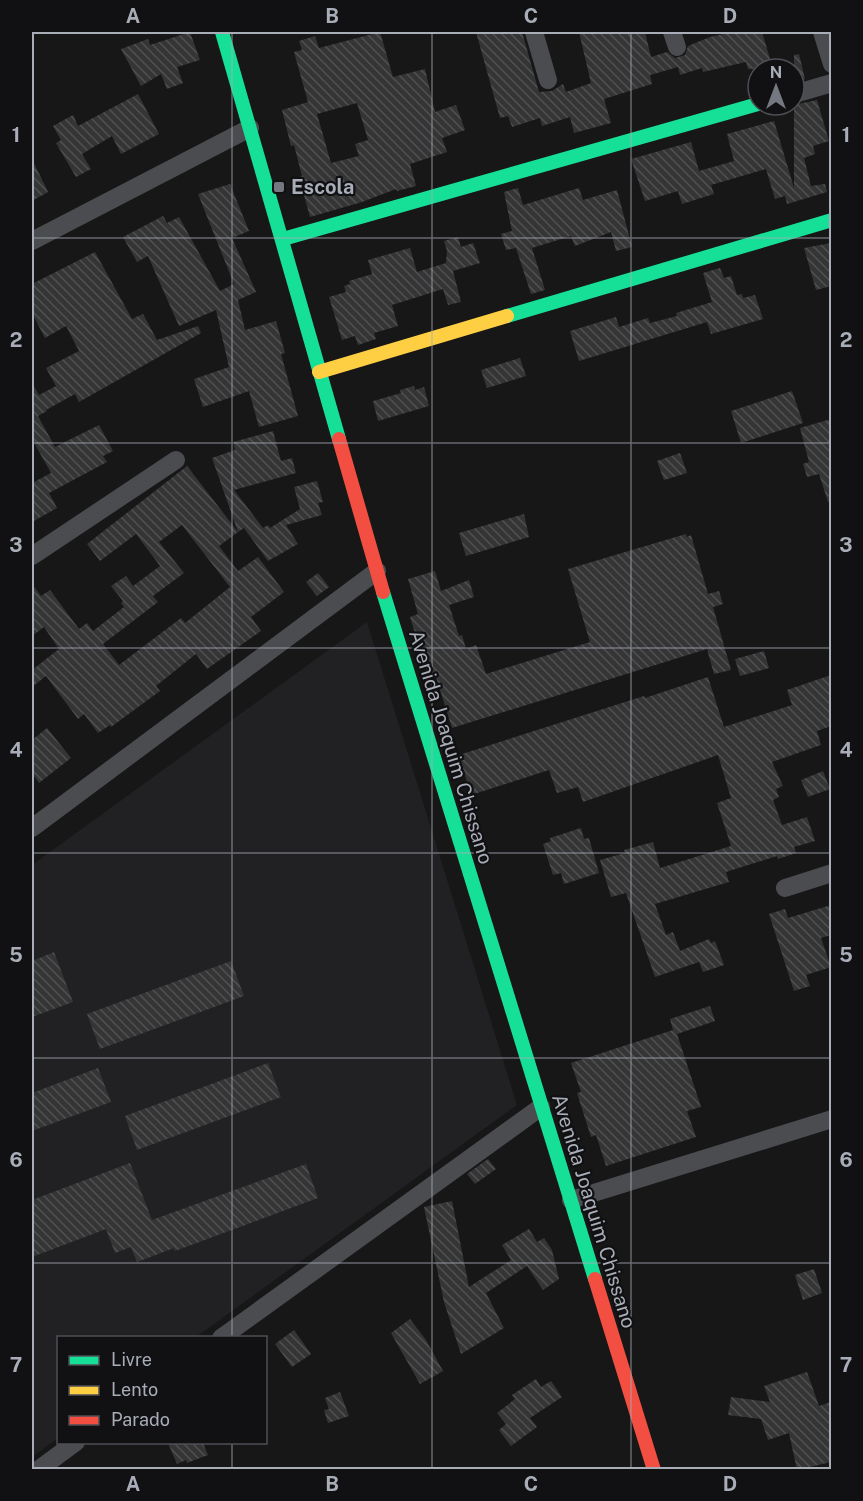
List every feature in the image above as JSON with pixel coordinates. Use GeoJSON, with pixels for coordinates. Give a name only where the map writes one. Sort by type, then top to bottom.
{"type":"FeatureCollection","features":[{"type":"Feature","properties":{"kind":"street","name":"Avenida Joaquim Chissano"},"geometry":{"type":"LineString","coordinates":[[222,32],[377,571],[654,1470]]}},
{"type":"Feature","properties":{"kind":"street"},"geometry":{"type":"LineString","coordinates":[[534,32],[548,80]]}},
{"type":"Feature","properties":{"kind":"street"},"geometry":{"type":"LineString","coordinates":[[822,32],[831,64]]}},
{"type":"Feature","properties":{"kind":"street"},"geometry":{"type":"LineString","coordinates":[[806,90],[831,83]]}},
{"type":"Feature","properties":{"kind":"street"},"geometry":{"type":"LineString","coordinates":[[283,239],[746,107]]}},
{"type":"Feature","properties":{"kind":"street"},"geometry":{"type":"LineString","coordinates":[[32,241],[250,128]]}},
{"type":"Feature","properties":{"kind":"street"},"geometry":{"type":"LineString","coordinates":[[319,372],[831,220]]}},
{"type":"Feature","properties":{"kind":"street"},"geometry":{"type":"LineString","coordinates":[[32,556],[176,460]]}},
{"type":"Feature","properties":{"kind":"street"},"geometry":{"type":"LineString","coordinates":[[32,828],[377,571]]}},
{"type":"Feature","properties":{"kind":"street"},"geometry":{"type":"LineString","coordinates":[[786,888],[831,873]]}},
{"type":"Feature","properties":{"kind":"street"},"geometry":{"type":"LineString","coordinates":[[224,1336],[541,1107]]}},
{"type":"Feature","properties":{"kind":"street"},"geometry":{"type":"LineString","coordinates":[[571,1200],[831,1119]]}},
{"type":"Feature","properties":{"kind":"street"},"geometry":{"type":"LineString","coordinates":[[38,1470],[75,1444]]}},
{"type":"Feature","properties":{"kind":"shaded area"},"geometry":{"type":"Polygon","coordinates":[[[367,622],[517,1105],[197,1336],[57,1336],[57,1439],[32,1457],[32,865],[367,622]]]}},
{"type":"Feature","properties":{"kind":"building"},"geometry":{"type":"Polygon","coordinates":[[[190,32],[200,60],[177,67],[183,83],[167,89],[161,74],[141,86],[121,49],[148,39],[150,45],[190,32]]]}},
{"type":"Feature","properties":{"kind":"building"},"geometry":{"type":"Polygon","coordinates":[[[380,32],[393,77],[425,69],[435,112],[456,105],[465,130],[442,138],[447,152],[410,164],[416,186],[397,191],[396,189],[362,202],[310,217],[299,177],[302,176],[294,145],[291,146],[282,110],[308,102],[294,52],[302,50],[299,41],[315,36],[319,48],[380,32]],[[357,103],[317,114],[331,163],[359,156],[355,144],[368,140],[357,103]]]}},
{"type":"Feature","properties":{"kind":"building"},"geometry":{"type":"Polygon","coordinates":[[[476,32],[522,32],[539,92],[552,91],[563,84],[566,92],[591,83],[579,32],[645,32],[651,57],[667,52],[675,58],[685,55],[688,46],[710,37],[733,32],[762,32],[769,57],[746,57],[746,62],[703,72],[702,68],[680,75],[678,67],[650,75],[652,84],[604,99],[611,123],[574,133],[570,117],[542,126],[540,118],[512,127],[508,116],[500,118],[476,32]]]}},
{"type":"Feature","properties":{"kind":"building"},"geometry":{"type":"Polygon","coordinates":[[[138,94],[159,134],[121,154],[112,136],[82,154],[91,169],[76,177],[56,143],[61,140],[53,126],[73,115],[78,126],[138,94]]]}},
{"type":"Feature","properties":{"kind":"building"},"geometry":{"type":"Polygon","coordinates":[[[817,100],[829,141],[813,146],[815,154],[804,158],[811,186],[825,184],[827,192],[787,204],[785,196],[775,199],[766,169],[711,185],[714,194],[682,204],[678,191],[645,201],[631,159],[691,142],[699,171],[734,161],[727,134],[774,121],[794,188],[794,117],[806,117],[806,102],[817,100]]]}},
{"type":"Feature","properties":{"kind":"building"},"geometry":{"type":"Polygon","coordinates":[[[32,159],[48,192],[32,201],[32,159]]]}},
{"type":"Feature","properties":{"kind":"building"},"geometry":{"type":"Polygon","coordinates":[[[230,184],[249,231],[232,238],[256,292],[238,300],[245,330],[276,321],[285,353],[281,354],[298,416],[259,427],[249,391],[203,407],[194,379],[229,367],[216,310],[179,326],[148,256],[137,262],[123,237],[163,216],[167,223],[179,217],[220,291],[234,284],[198,194],[230,184]]]}},
{"type":"Feature","properties":{"kind":"building"},"geometry":{"type":"Polygon","coordinates":[[[518,188],[523,205],[579,188],[583,200],[617,190],[632,247],[616,251],[611,232],[575,246],[571,236],[532,248],[545,290],[531,294],[516,248],[506,250],[501,234],[512,231],[504,192],[518,188]]]}},
{"type":"Feature","properties":{"kind":"building"},"geometry":{"type":"Polygon","coordinates":[[[458,237],[461,247],[473,243],[480,263],[453,271],[461,302],[448,305],[443,289],[392,305],[398,326],[374,333],[376,339],[358,345],[355,336],[342,340],[329,297],[346,292],[344,286],[350,284],[349,281],[372,274],[368,260],[410,248],[417,272],[446,263],[447,251],[444,241],[458,237]]]}},
{"type":"Feature","properties":{"kind":"building"},"geometry":{"type":"Polygon","coordinates":[[[831,243],[831,286],[816,290],[804,248],[831,243]]]}},
{"type":"Feature","properties":{"kind":"building"},"geometry":{"type":"Polygon","coordinates":[[[95,252],[132,319],[143,314],[157,340],[198,326],[201,333],[79,402],[75,394],[38,416],[55,447],[99,425],[113,451],[103,456],[107,462],[49,493],[57,508],[32,522],[32,483],[51,473],[32,439],[32,383],[39,395],[56,386],[46,368],[79,351],[66,326],[45,338],[32,313],[32,284],[95,252]]]}},
{"type":"Feature","properties":{"kind":"building"},"geometry":{"type":"Polygon","coordinates":[[[720,268],[724,278],[731,276],[737,295],[742,294],[743,298],[755,295],[763,319],[711,334],[707,322],[579,361],[570,331],[616,317],[619,327],[648,318],[650,323],[677,316],[676,313],[712,302],[703,273],[720,268]]]}},
{"type":"Feature","properties":{"kind":"building"},"geometry":{"type":"Polygon","coordinates":[[[520,358],[526,376],[487,388],[481,370],[520,358]]]}},
{"type":"Feature","properties":{"kind":"building"},"geometry":{"type":"Polygon","coordinates":[[[414,386],[415,390],[424,387],[429,406],[378,421],[373,401],[401,393],[400,390],[414,386]]]}},
{"type":"Feature","properties":{"kind":"building"},"geometry":{"type":"Polygon","coordinates":[[[792,391],[803,423],[741,443],[731,411],[792,391]]]}},
{"type":"Feature","properties":{"kind":"building"},"geometry":{"type":"Polygon","coordinates":[[[831,419],[831,501],[828,502],[819,474],[807,477],[803,464],[809,462],[800,428],[831,419]]]}},
{"type":"Feature","properties":{"kind":"building"},"geometry":{"type":"Polygon","coordinates":[[[273,431],[281,461],[292,458],[296,473],[234,490],[263,528],[268,525],[270,528],[300,509],[294,487],[317,481],[323,502],[318,503],[322,515],[286,525],[298,544],[268,561],[244,528],[238,532],[212,458],[235,450],[233,442],[273,431]]]}},
{"type":"Feature","properties":{"kind":"building"},"geometry":{"type":"Polygon","coordinates":[[[680,453],[687,473],[664,480],[657,461],[680,453]]]}},
{"type":"Feature","properties":{"kind":"building"},"geometry":{"type":"Polygon","coordinates":[[[187,466],[238,532],[219,546],[238,571],[258,557],[284,592],[251,617],[261,631],[207,669],[196,654],[156,686],[160,691],[111,727],[110,725],[98,733],[84,714],[78,719],[46,676],[32,687],[32,670],[59,649],[44,627],[32,636],[32,584],[41,596],[50,590],[79,629],[87,623],[93,631],[124,607],[121,603],[123,601],[111,586],[126,576],[133,586],[160,566],[136,534],[100,561],[87,544],[187,466]],[[182,525],[159,542],[184,573],[153,596],[158,602],[103,644],[119,665],[181,618],[185,623],[230,587],[182,525]]]}},
{"type":"Feature","properties":{"kind":"building"},"geometry":{"type":"Polygon","coordinates":[[[524,514],[529,537],[466,556],[459,533],[524,514]]]}},
{"type":"Feature","properties":{"kind":"building"},"geometry":{"type":"Polygon","coordinates":[[[686,534],[687,537],[691,535],[708,594],[719,591],[723,604],[713,607],[731,670],[714,674],[707,649],[452,728],[436,677],[429,679],[410,617],[418,614],[408,579],[435,571],[441,591],[469,580],[474,597],[449,605],[459,636],[462,635],[466,649],[476,645],[486,674],[590,642],[568,569],[686,534]]]}},
{"type":"Feature","properties":{"kind":"building"},"geometry":{"type":"Polygon","coordinates":[[[318,573],[329,587],[317,596],[306,582],[318,573]]]}},
{"type":"Feature","properties":{"kind":"building"},"geometry":{"type":"Polygon","coordinates":[[[764,651],[769,668],[740,676],[735,659],[764,651]]]}},
{"type":"Feature","properties":{"kind":"building"},"geometry":{"type":"Polygon","coordinates":[[[831,675],[831,726],[817,731],[821,745],[772,762],[783,786],[776,789],[779,797],[773,800],[782,825],[807,817],[815,841],[794,847],[796,853],[778,859],[777,856],[726,872],[729,882],[655,904],[666,935],[673,932],[680,951],[709,939],[711,943],[715,941],[724,965],[703,972],[699,962],[655,977],[626,893],[611,897],[600,860],[653,842],[660,868],[731,846],[717,803],[731,798],[718,755],[583,802],[578,787],[557,793],[549,770],[471,795],[459,755],[708,677],[724,727],[792,705],[787,690],[831,675]]]}},
{"type":"Feature","properties":{"kind":"building"},"geometry":{"type":"Polygon","coordinates":[[[47,728],[71,758],[39,783],[32,773],[32,740],[47,728]]]}},
{"type":"Feature","properties":{"kind":"building"},"geometry":{"type":"Polygon","coordinates":[[[823,771],[830,789],[808,797],[801,780],[823,771]]]}},
{"type":"Feature","properties":{"kind":"building"},"geometry":{"type":"Polygon","coordinates":[[[581,828],[584,839],[589,838],[599,873],[564,884],[561,873],[553,875],[543,844],[551,841],[550,838],[581,828]]]}},
{"type":"Feature","properties":{"kind":"building"},"geometry":{"type":"Polygon","coordinates":[[[831,905],[831,935],[821,938],[831,967],[806,975],[810,986],[794,991],[769,914],[785,909],[788,918],[831,905]]]}},
{"type":"Feature","properties":{"kind":"building"},"geometry":{"type":"Polygon","coordinates":[[[54,952],[73,1002],[32,1017],[32,961],[54,952]]]}},
{"type":"Feature","properties":{"kind":"building"},"geometry":{"type":"Polygon","coordinates":[[[231,961],[244,996],[100,1049],[87,1014],[231,961]]]}},
{"type":"Feature","properties":{"kind":"building"},"geometry":{"type":"Polygon","coordinates":[[[710,1006],[715,1021],[677,1034],[701,1107],[687,1111],[696,1137],[606,1166],[596,1135],[591,1137],[577,1093],[581,1092],[571,1063],[673,1030],[670,1019],[710,1006]]]}},
{"type":"Feature","properties":{"kind":"building"},"geometry":{"type":"Polygon","coordinates":[[[268,1063],[281,1097],[137,1150],[125,1116],[268,1063]]]}},
{"type":"Feature","properties":{"kind":"building"},"geometry":{"type":"Polygon","coordinates":[[[98,1068],[111,1102],[32,1131],[32,1093],[98,1068]]]}},
{"type":"Feature","properties":{"kind":"building"},"geometry":{"type":"Polygon","coordinates":[[[488,1159],[496,1169],[475,1184],[467,1174],[488,1159]]]}},
{"type":"Feature","properties":{"kind":"building"},"geometry":{"type":"Polygon","coordinates":[[[130,1163],[152,1220],[306,1164],[318,1198],[175,1251],[174,1248],[137,1262],[131,1247],[115,1253],[106,1229],[32,1257],[32,1200],[130,1163]]]}},
{"type":"Feature","properties":{"kind":"building"},"geometry":{"type":"Polygon","coordinates":[[[452,1201],[469,1287],[511,1260],[502,1245],[529,1229],[537,1242],[544,1238],[552,1250],[559,1279],[543,1290],[527,1266],[486,1293],[504,1328],[461,1354],[444,1302],[424,1207],[452,1201]]]}},
{"type":"Feature","properties":{"kind":"building"},"geometry":{"type":"Polygon","coordinates":[[[814,1269],[822,1293],[803,1300],[795,1275],[814,1269]]]}},
{"type":"Feature","properties":{"kind":"building"},"geometry":{"type":"Polygon","coordinates":[[[410,1319],[426,1340],[443,1371],[420,1384],[391,1333],[410,1319]]]}},
{"type":"Feature","properties":{"kind":"building"},"geometry":{"type":"Polygon","coordinates":[[[294,1330],[311,1354],[292,1367],[275,1344],[294,1330]]]}},
{"type":"Feature","properties":{"kind":"building"},"geometry":{"type":"Polygon","coordinates":[[[807,1372],[819,1406],[831,1402],[831,1462],[797,1470],[789,1433],[768,1440],[761,1419],[728,1415],[731,1397],[770,1402],[764,1386],[807,1372]]]}},
{"type":"Feature","properties":{"kind":"building"},"geometry":{"type":"Polygon","coordinates":[[[536,1379],[541,1387],[551,1381],[562,1397],[530,1418],[537,1427],[511,1446],[499,1430],[506,1424],[497,1413],[515,1399],[512,1395],[536,1379]]]}},
{"type":"Feature","properties":{"kind":"building"},"geometry":{"type":"Polygon","coordinates":[[[340,1392],[349,1416],[328,1423],[324,1410],[329,1409],[325,1398],[340,1392]]]}},
{"type":"Feature","properties":{"kind":"building"},"geometry":{"type":"Polygon","coordinates":[[[168,1444],[203,1444],[208,1455],[187,1463],[186,1460],[177,1464],[168,1444]]]}},
{"type":"Feature","properties":{"kind":"traffic: fast"},"geometry":{"type":"LineString","coordinates":[[222,32],[339,439]]}},
{"type":"Feature","properties":{"kind":"traffic: fast"},"geometry":{"type":"LineString","coordinates":[[283,239],[746,107]]}},
{"type":"Feature","properties":{"kind":"traffic: fast"},"geometry":{"type":"LineString","coordinates":[[507,316],[832,220]]}},
{"type":"Feature","properties":{"kind":"traffic: fast"},"geometry":{"type":"LineString","coordinates":[[383,592],[595,1279]]}},
{"type":"Feature","properties":{"kind":"traffic: slow"},"geometry":{"type":"LineString","coordinates":[[319,372],[507,316]]}},
{"type":"Feature","properties":{"kind":"traffic: jam"},"geometry":{"type":"LineString","coordinates":[[339,439],[383,592]]}},
{"type":"Feature","properties":{"kind":"traffic: jam"},"geometry":{"type":"LineString","coordinates":[[595,1279],[654,1470]]}},
{"type":"Feature","properties":{"kind":"place","name":"Escola"},"geometry":{"type":"Point","coordinates":[279,187]}}]}
